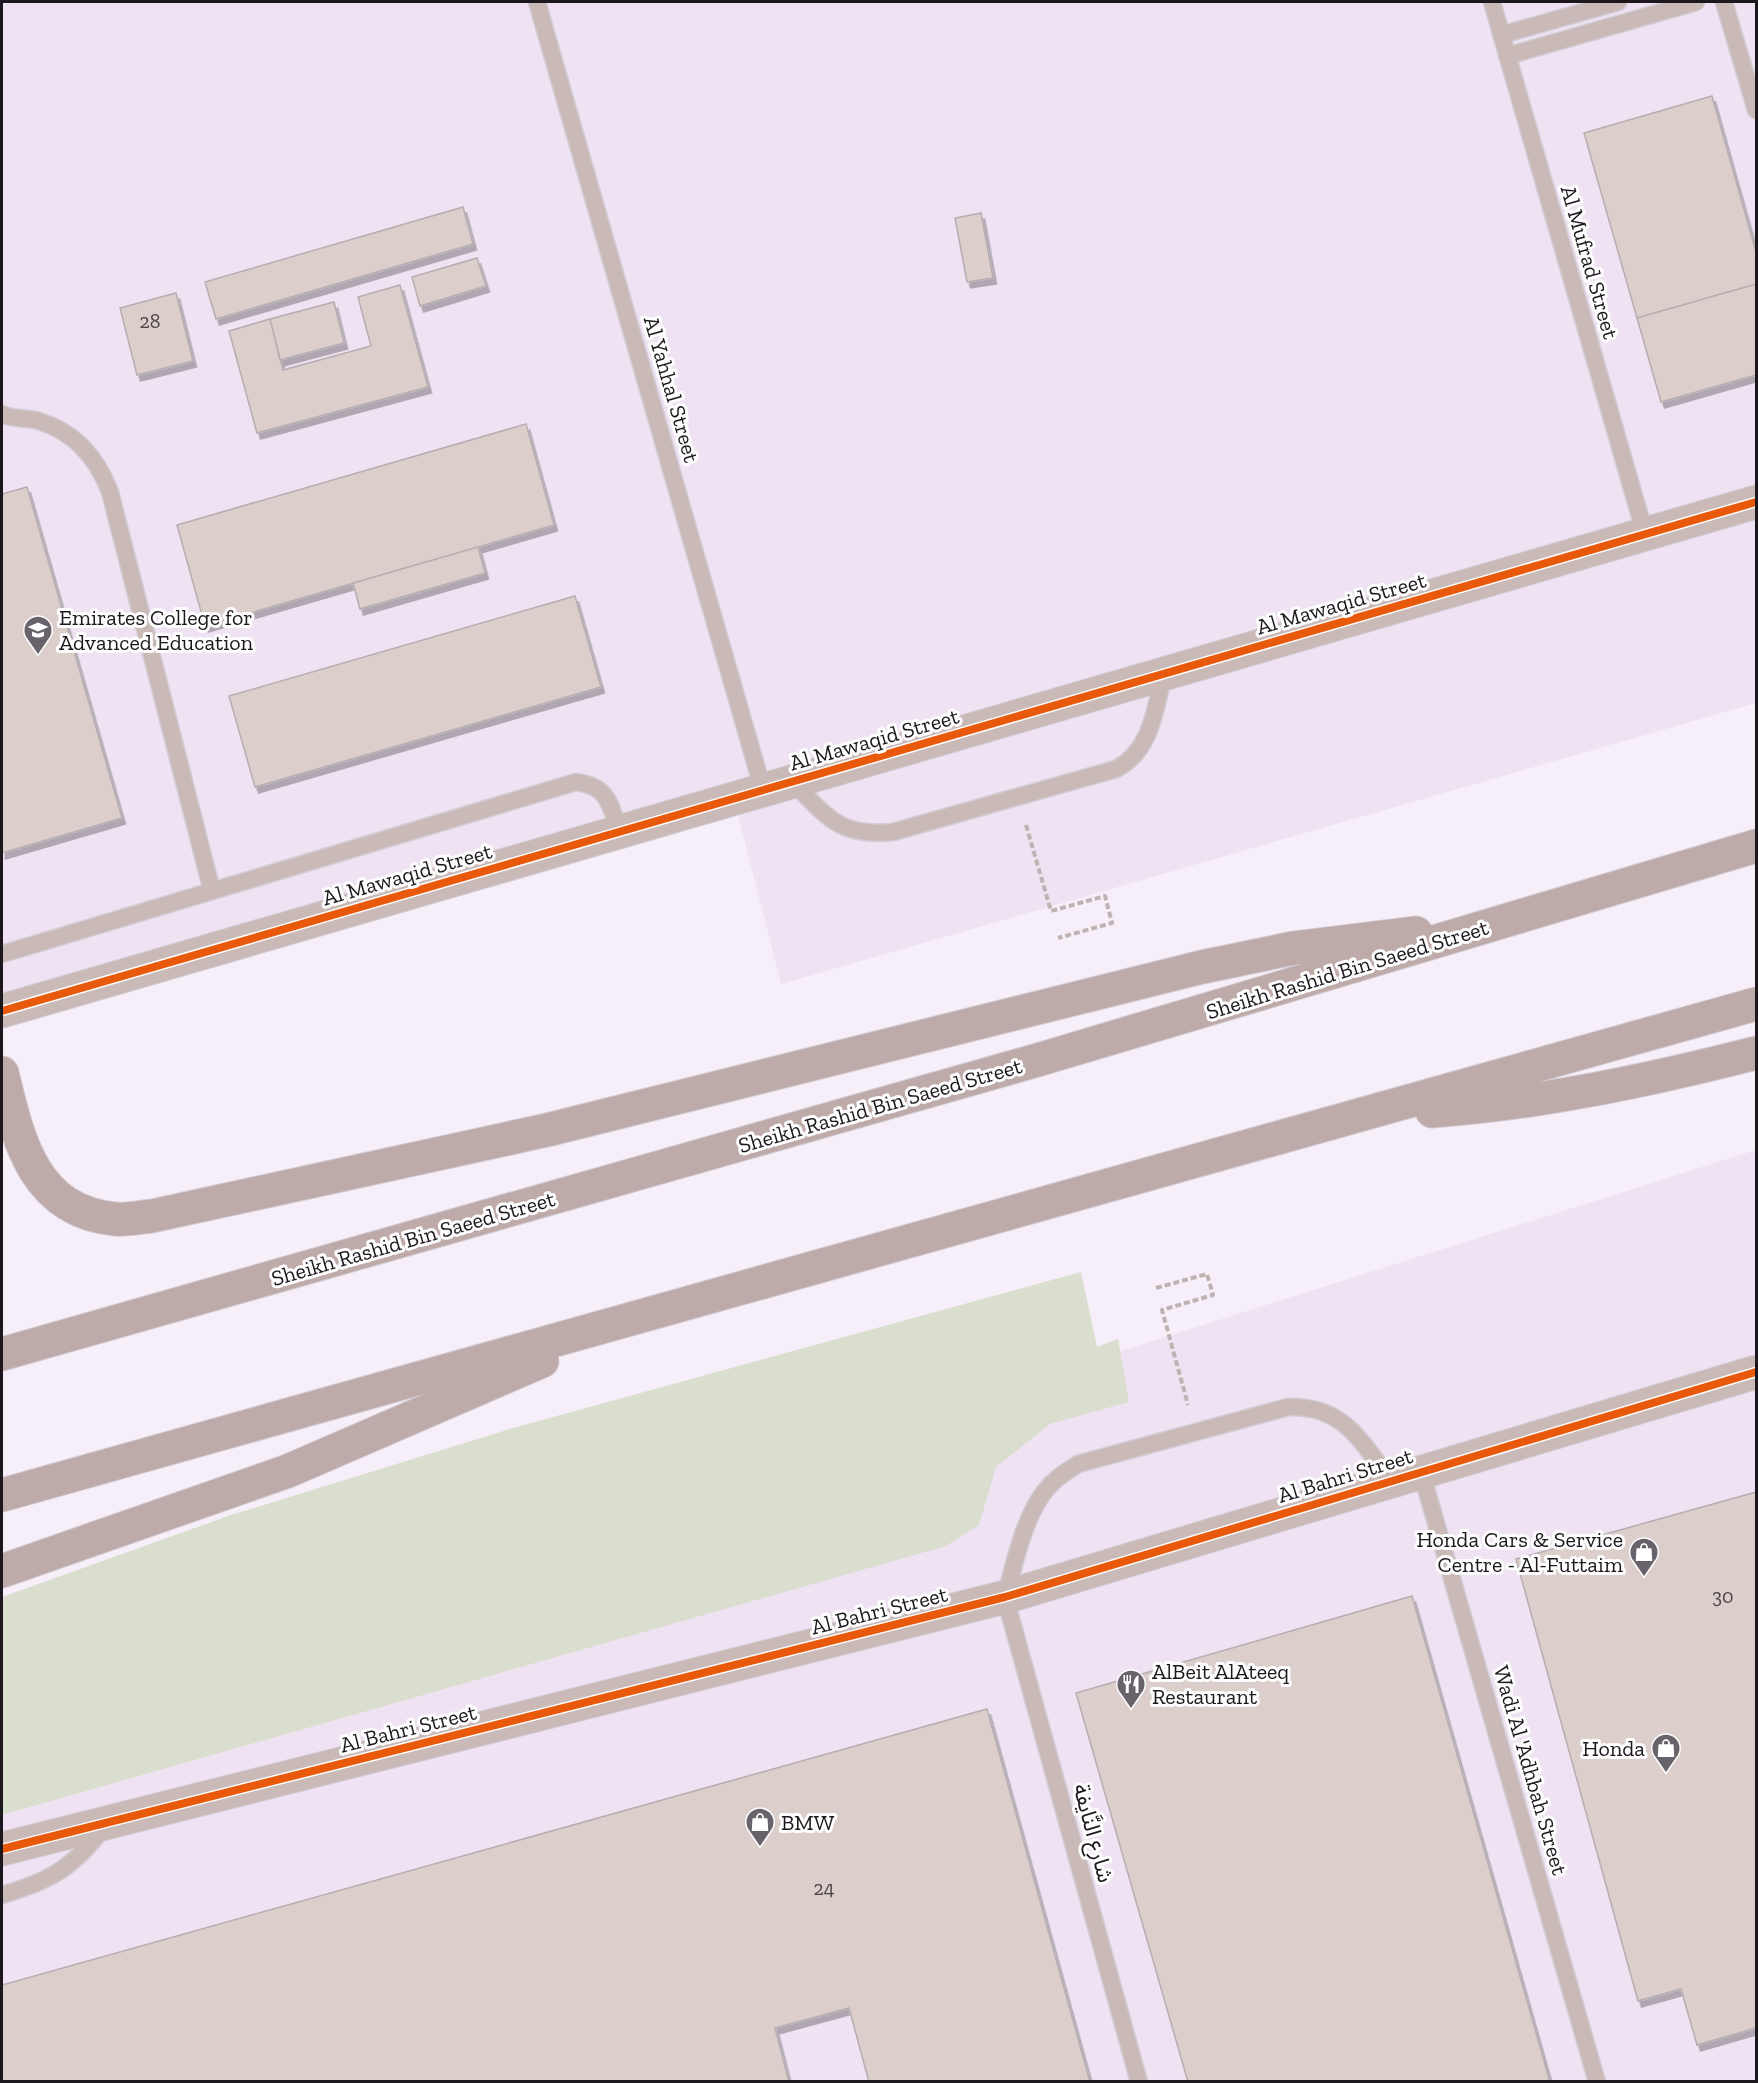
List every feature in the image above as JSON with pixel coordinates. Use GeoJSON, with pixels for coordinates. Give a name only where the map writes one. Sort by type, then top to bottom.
{"type":"FeatureCollection","features":[{"type":"Feature","properties":{"kind":"highway","name":"Sheikh Rashid Bin Saeed Street"},"geometry":{"type":"LineString","coordinates":[[2,1354],[1029,1063],[1756,846]]}},
{"type":"Feature","properties":{"kind":"highway"},"geometry":{"type":"LineString","coordinates":[[2,1073],[17,1133],[30,1165],[53,1192],[85,1212],[116,1219],[152,1216],[547,1130],[1202,967],[1317,944],[1388,935],[1486,927]]}},
{"type":"Feature","properties":{"kind":"highway"},"geometry":{"type":"LineString","coordinates":[[2,1495],[1756,1004]]}},
{"type":"Feature","properties":{"kind":"highway"},"geometry":{"type":"LineString","coordinates":[[1361,1116],[1487,1107],[1612,1087],[1756,1053]]}},
{"type":"Feature","properties":{"kind":"highway"},"geometry":{"type":"LineString","coordinates":[[2,1571],[288,1471],[662,1309]]}},
{"type":"Feature","properties":{"kind":"street","name":"Al Mawaqid Street"},"geometry":{"type":"LineString","coordinates":[[2,1011],[1756,502]]}},
{"type":"Feature","properties":{"kind":"street","name":"Al Bahri Street"},"geometry":{"type":"LineString","coordinates":[[2,1849],[1005,1597],[1756,1372]]}},
{"type":"Feature","properties":{"kind":"lane","name":"Al Yahhal Street"},"geometry":{"type":"LineString","coordinates":[[537,2],[778,786]]}},
{"type":"Feature","properties":{"kind":"lane","name":"Al Mufrad Street"},"geometry":{"type":"LineString","coordinates":[[1492,2],[1645,534]]}},
{"type":"Feature","properties":{"kind":"lane"},"geometry":{"type":"LineString","coordinates":[[1501,35],[1618,2]]}},
{"type":"Feature","properties":{"kind":"lane"},"geometry":{"type":"LineString","coordinates":[[1507,56],[1696,2]]}},
{"type":"Feature","properties":{"kind":"lane"},"geometry":{"type":"LineString","coordinates":[[1724,2],[1756,110]]}},
{"type":"Feature","properties":{"kind":"lane"},"geometry":{"type":"LineString","coordinates":[[2,414],[37,420],[58,428],[76,440],[92,456],[102,473],[110,492],[212,891]]}},
{"type":"Feature","properties":{"kind":"lane"},"geometry":{"type":"LineString","coordinates":[[778,786],[844,828],[868,834],[893,832],[1116,769],[1131,762],[1141,749],[1148,735],[1164,673]]}},
{"type":"Feature","properties":{"kind":"lane"},"geometry":{"type":"LineString","coordinates":[[2,954],[576,782],[591,784],[603,792],[619,831]]}},
{"type":"Feature","properties":{"kind":"lane"},"geometry":{"type":"LineString","coordinates":[[1005,1597],[1024,1534],[1037,1504],[1054,1481],[1078,1464],[1288,1407],[1316,1409],[1334,1415],[1349,1426],[1390,1480]]}},
{"type":"Feature","properties":{"kind":"lane","name":"Wadi Al 'Adhbah Street"},"geometry":{"type":"LineString","coordinates":[[1421,1471],[1597,2082]]}},
{"type":"Feature","properties":{"kind":"lane","name":"شارع النَّايفة"},"geometry":{"type":"LineString","coordinates":[[1005,1597],[1139,2082]]}},
{"type":"Feature","properties":{"kind":"lane"},"geometry":{"type":"LineString","coordinates":[[2,1895],[39,1884],[60,1873],[78,1858],[108,1822]]}},
{"type":"Feature","properties":{"kind":"path"},"geometry":{"type":"LineString","coordinates":[[1018,796],[1051,911],[1105,896],[1112,923],[1058,938]]}},
{"type":"Feature","properties":{"kind":"path"},"geometry":{"type":"LineString","coordinates":[[1156,1288],[1207,1274],[1214,1295],[1162,1310],[1195,1432]]}},
{"type":"Feature","properties":{"kind":"shaded area"},"geometry":{"type":"Polygon","coordinates":[[[2,2],[1756,2],[1756,703],[781,984],[734,799],[2,1010],[2,2]]]}},
{"type":"Feature","properties":{"kind":"shaded area"},"geometry":{"type":"Polygon","coordinates":[[[1756,1150],[1756,2081],[2,2081],[2,1705],[1756,1150]]]}},
{"type":"Feature","properties":{"kind":"shaded area"},"geometry":{"type":"Polygon","coordinates":[[[1081,1272],[1097,1347],[1118,1339],[1129,1402],[1050,1424],[996,1467],[979,1525],[946,1546],[2,1815],[2,1597],[231,1515],[513,1428],[1081,1272]]]}},
{"type":"Feature","properties":{"kind":"building"},"geometry":{"type":"Polygon","coordinates":[[[1712,96],[1756,252],[1756,284],[1637,318],[1584,133],[1712,96]]]}},
{"type":"Feature","properties":{"kind":"building"},"geometry":{"type":"Polygon","coordinates":[[[463,207],[473,244],[216,319],[205,282],[463,207]]]}},
{"type":"Feature","properties":{"kind":"building"},"geometry":{"type":"Polygon","coordinates":[[[981,213],[993,278],[967,282],[955,218],[981,213]]]}},
{"type":"Feature","properties":{"kind":"building"},"geometry":{"type":"Polygon","coordinates":[[[477,258],[486,286],[420,306],[412,277],[477,258]]]}},
{"type":"Feature","properties":{"kind":"building"},"geometry":{"type":"Polygon","coordinates":[[[1756,284],[1756,375],[1661,402],[1637,318],[1756,284]]]}},
{"type":"Feature","properties":{"kind":"building"},"geometry":{"type":"Polygon","coordinates":[[[400,285],[428,387],[257,433],[229,331],[270,319],[283,370],[371,346],[358,297],[400,285]]]}},
{"type":"Feature","properties":{"kind":"building"},"geometry":{"type":"Polygon","coordinates":[[[176,293],[193,361],[137,375],[120,308],[176,293]]]}},
{"type":"Feature","properties":{"kind":"building"},"geometry":{"type":"Polygon","coordinates":[[[334,302],[344,343],[280,360],[270,319],[334,302]]]}},
{"type":"Feature","properties":{"kind":"building"},"geometry":{"type":"Polygon","coordinates":[[[526,424],[554,525],[205,626],[177,525],[526,424]]]}},
{"type":"Feature","properties":{"kind":"building","name":"Emirates College for Advanced Education"},"geometry":{"type":"Polygon","coordinates":[[[27,487],[122,818],[2,853],[2,494],[27,487]]]}},
{"type":"Feature","properties":{"kind":"building"},"geometry":{"type":"Polygon","coordinates":[[[478,547],[485,573],[360,609],[353,583],[478,547]]]}},
{"type":"Feature","properties":{"kind":"building"},"geometry":{"type":"Polygon","coordinates":[[[575,596],[601,687],[255,787],[229,696],[575,596]]]}},
{"type":"Feature","properties":{"kind":"building","name":"Honda"},"geometry":{"type":"Polygon","coordinates":[[[1756,1492],[1756,2028],[1697,2045],[1681,1989],[1638,2001],[1516,1559],[1756,1492]]]}},
{"type":"Feature","properties":{"kind":"building"},"geometry":{"type":"Polygon","coordinates":[[[1412,1596],[1550,2082],[1188,2082],[1076,1693],[1412,1596]]]}},
{"type":"Feature","properties":{"kind":"building","name":"BMW"},"geometry":{"type":"Polygon","coordinates":[[[987,1709],[1090,2082],[869,2082],[849,2008],[775,2028],[789,2082],[2,2082],[2,1985],[987,1709]]]}},
{"type":"Feature","properties":{"kind":"cycle path"},"geometry":{"type":"LineString","coordinates":[[2,1011],[1756,502]]}},
{"type":"Feature","properties":{"kind":"cycle path"},"geometry":{"type":"LineString","coordinates":[[2,1849],[1005,1597],[1756,1372]]}},
{"type":"Feature","properties":{"kind":"place","name":"Emirates College for Advanced Education"},"geometry":{"type":"Point","coordinates":[38,656]}},
{"type":"Feature","properties":{"kind":"place","name":"Honda Cars & Service Centre - Al-Futtaim"},"geometry":{"type":"Point","coordinates":[1644,1578]}},
{"type":"Feature","properties":{"kind":"place","name":"AlBeit AlAteeq Restaurant"},"geometry":{"type":"Point","coordinates":[1131,1710]}},
{"type":"Feature","properties":{"kind":"place","name":"Honda"},"geometry":{"type":"Point","coordinates":[1666,1774]}},
{"type":"Feature","properties":{"kind":"place","name":"BMW"},"geometry":{"type":"Point","coordinates":[760,1848]}}]}
